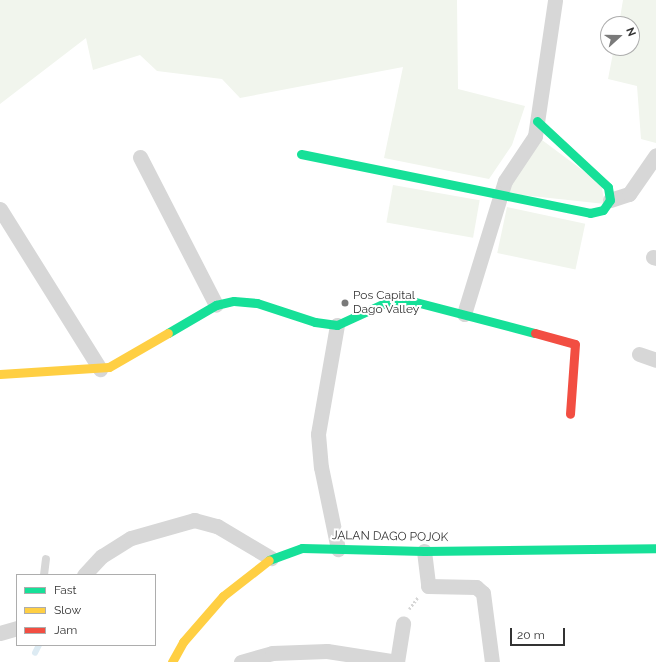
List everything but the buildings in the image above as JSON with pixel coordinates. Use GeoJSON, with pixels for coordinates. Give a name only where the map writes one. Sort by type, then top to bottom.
{"type":"FeatureCollection","features":[{"type":"Feature","properties":{"kind":"street"},"geometry":{"type":"LineString","coordinates":[[464,314],[500,195],[535,136],[555,0]]}},
{"type":"Feature","properties":{"kind":"street"},"geometry":{"type":"LineString","coordinates":[[537,121],[608,187],[610,200]]}},
{"type":"Feature","properties":{"kind":"street"},"geometry":{"type":"LineString","coordinates":[[300,154],[590,213],[603,210],[610,200],[629,194],[656,155]]}},
{"type":"Feature","properties":{"kind":"street"},"geometry":{"type":"LineString","coordinates":[[140,157],[216,305]]}},
{"type":"Feature","properties":{"kind":"street"},"geometry":{"type":"LineString","coordinates":[[0,209],[100,369]]}},
{"type":"Feature","properties":{"kind":"street"},"geometry":{"type":"LineString","coordinates":[[0,374],[100,369],[116,364],[216,305],[234,301],[257,303],[315,322],[337,325],[400,300],[464,314],[575,344],[570,414]]}},
{"type":"Feature","properties":{"kind":"street"},"geometry":{"type":"LineString","coordinates":[[337,325],[318,434],[326,494],[338,549]]}},
{"type":"Feature","properties":{"kind":"street"},"geometry":{"type":"LineString","coordinates":[[639,354],[656,360]]}},
{"type":"Feature","properties":{"kind":"street"},"geometry":{"type":"LineString","coordinates":[[85,574],[102,556],[131,538],[194,520],[217,526],[271,558]]}},
{"type":"Feature","properties":{"kind":"street","name":"JALAN DAGO POJOK"},"geometry":{"type":"LineString","coordinates":[[172,662],[209,609],[271,558],[302,548],[424,551],[656,548]]}},
{"type":"Feature","properties":{"kind":"street"},"geometry":{"type":"LineString","coordinates":[[424,551],[428,586],[476,587],[483,593],[492,662]]}},
{"type":"Feature","properties":{"kind":"street"},"geometry":{"type":"LineString","coordinates":[[241,662],[272,653],[327,651],[397,662],[403,623]]}},
{"type":"Feature","properties":{"kind":"street"},"geometry":{"type":"LineString","coordinates":[[0,633],[16,628]]}},
{"type":"Feature","properties":{"kind":"lane"},"geometry":{"type":"LineString","coordinates":[[44,574],[46,559]]}},
{"type":"Feature","properties":{"kind":"path"},"geometry":{"type":"LineString","coordinates":[[403,623],[410,606],[428,586]]}},
{"type":"Feature","properties":{"kind":"shaded area"},"geometry":{"type":"Polygon","coordinates":[[[0,0],[457,0],[458,89],[525,106],[512,145],[489,179],[384,158],[403,67],[240,98],[222,79],[157,71],[140,55],[93,70],[86,38],[0,104],[0,0]]]}},
{"type":"Feature","properties":{"kind":"shaded area"},"geometry":{"type":"Polygon","coordinates":[[[623,0],[656,0],[656,143],[641,139],[637,86],[608,79],[612,56],[640,56],[640,16],[620,16],[623,0]]]}},
{"type":"Feature","properties":{"kind":"shaded area"},"geometry":{"type":"Polygon","coordinates":[[[538,137],[601,184],[605,204],[504,193],[538,137]]]}},
{"type":"Feature","properties":{"kind":"shaded area"},"geometry":{"type":"Polygon","coordinates":[[[393,185],[480,200],[473,238],[386,222],[393,185]]]}},
{"type":"Feature","properties":{"kind":"shaded area"},"geometry":{"type":"Polygon","coordinates":[[[507,207],[585,224],[575,270],[497,253],[507,207]]]}},
{"type":"Feature","properties":{"kind":"waterway"},"geometry":{"type":"LineString","coordinates":[[35,653],[38,646]]}},
{"type":"Feature","properties":{"kind":"traffic: fast"},"geometry":{"type":"LineString","coordinates":[[301,154],[590,213],[603,210],[610,200],[608,187],[537,121]]}},
{"type":"Feature","properties":{"kind":"traffic: fast"},"geometry":{"type":"LineString","coordinates":[[168,333],[216,305],[234,301],[257,303],[315,322],[337,325],[385,303],[408,300],[535,333]]}},
{"type":"Feature","properties":{"kind":"traffic: fast"},"geometry":{"type":"LineString","coordinates":[[269,560],[302,548],[424,551],[656,548]]}},
{"type":"Feature","properties":{"kind":"traffic: slow"},"geometry":{"type":"LineString","coordinates":[[0,374],[109,367],[168,333]]}},
{"type":"Feature","properties":{"kind":"traffic: slow"},"geometry":{"type":"LineString","coordinates":[[172,662],[183,642],[223,596],[269,560]]}},
{"type":"Feature","properties":{"kind":"traffic: jam"},"geometry":{"type":"LineString","coordinates":[[535,333],[575,344],[570,414]]}},
{"type":"Feature","properties":{"kind":"place","name":"Pos Capital Dago Valley"},"geometry":{"type":"Point","coordinates":[345,303]}}]}
